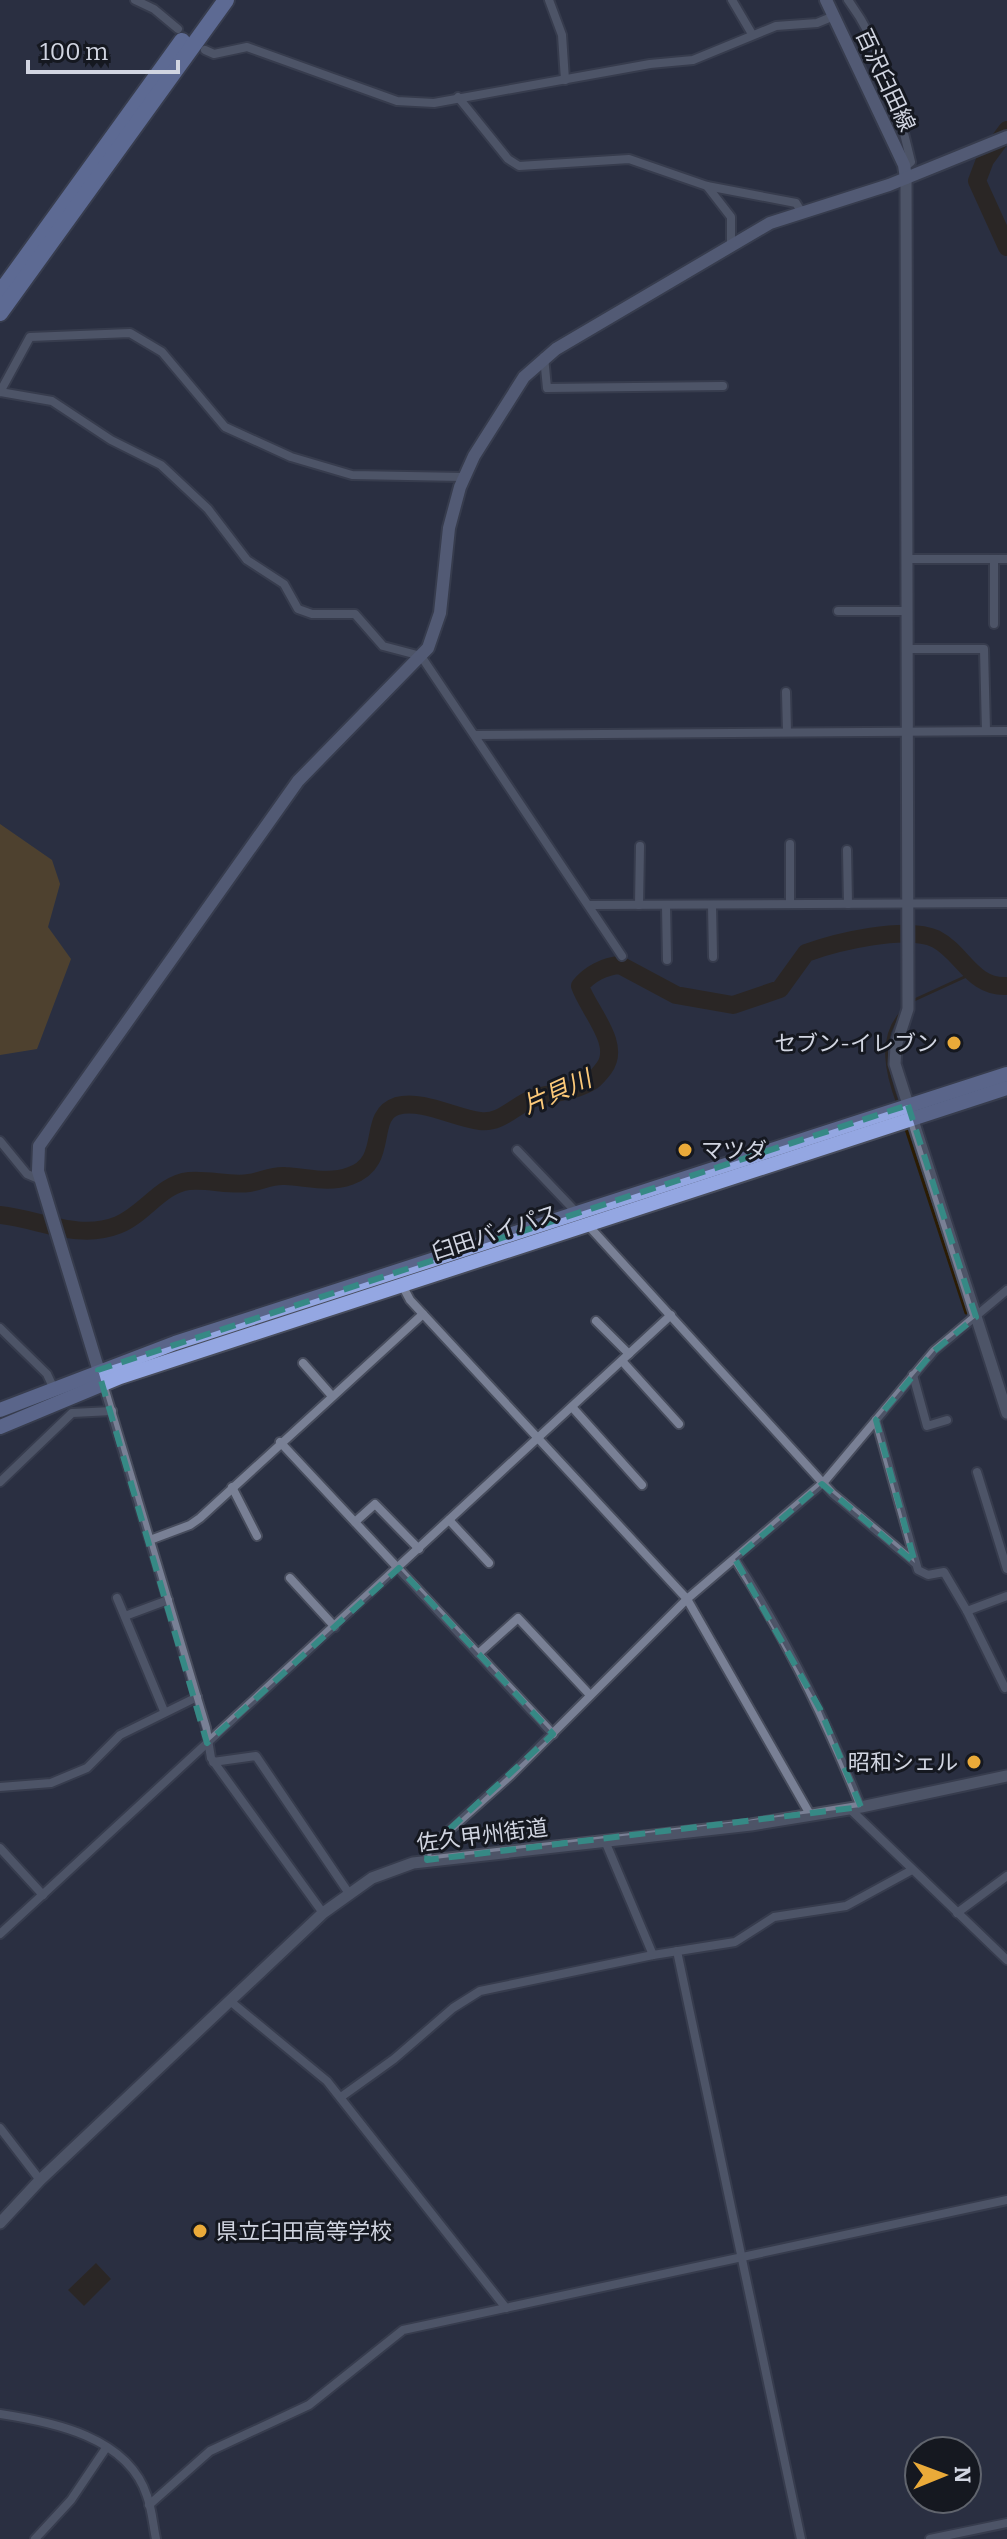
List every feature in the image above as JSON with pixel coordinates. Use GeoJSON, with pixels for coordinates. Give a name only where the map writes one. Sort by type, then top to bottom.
{"type":"FeatureCollection","features":[{"type":"Feature","properties":{"kind":"highway"},"geometry":{"type":"LineString","coordinates":[[0,293],[213,0]]}},
{"type":"Feature","properties":{"kind":"highway"},"geometry":{"type":"LineString","coordinates":[[0,313],[226,0]]}},
{"type":"Feature","properties":{"kind":"highway","name":"臼田バイパス"},"geometry":{"type":"LineString","coordinates":[[0,1410],[53,1387],[101,1377],[589,1226],[910,1112],[1007,1074]]}},
{"type":"Feature","properties":{"kind":"highway","name":"臼田バイパス"},"geometry":{"type":"LineString","coordinates":[[0,1427],[101,1377],[577,1213],[910,1112],[1007,1088]]}},
{"type":"Feature","properties":{"kind":"main road","name":"百沢臼田線"},"geometry":{"type":"LineString","coordinates":[[826,0],[906,173]]}},
{"type":"Feature","properties":{"kind":"main road"},"geometry":{"type":"LineString","coordinates":[[101,1377],[41,1180],[38,1154],[48,1132],[254,841],[318,758],[421,656],[437,628],[449,528],[463,477],[507,400],[544,357],[731,245],[801,211],[865,194],[906,173],[1001,139]]}},
{"type":"Feature","properties":{"kind":"street"},"geometry":{"type":"LineString","coordinates":[[135,0],[154,9],[178,29]]}},
{"type":"Feature","properties":{"kind":"street"},"geometry":{"type":"LineString","coordinates":[[549,0],[562,35],[565,80]]}},
{"type":"Feature","properties":{"kind":"street"},"geometry":{"type":"LineString","coordinates":[[732,0],[752,34]]}},
{"type":"Feature","properties":{"kind":"street"},"geometry":{"type":"LineString","coordinates":[[848,0],[873,38],[888,73],[911,162],[906,173],[908,1009],[895,1057],[1007,1413]]}},
{"type":"Feature","properties":{"kind":"street"},"geometry":{"type":"LineString","coordinates":[[205,50],[214,54],[247,47],[397,101],[434,103],[660,62],[693,60],[776,26],[817,23],[834,16]]}},
{"type":"Feature","properties":{"kind":"street"},"geometry":{"type":"LineString","coordinates":[[458,97],[508,159],[519,166],[622,158],[707,186],[796,203],[801,211]]}},
{"type":"Feature","properties":{"kind":"street"},"geometry":{"type":"LineString","coordinates":[[707,186],[731,217],[731,245]]}},
{"type":"Feature","properties":{"kind":"street"},"geometry":{"type":"LineString","coordinates":[[463,477],[352,475],[291,457],[225,427],[162,352],[130,333],[30,337],[0,392],[52,401],[111,440],[161,465],[208,509],[247,560],[284,584],[298,609],[312,614],[355,614],[383,646],[421,656],[622,956]]}},
{"type":"Feature","properties":{"kind":"street"},"geometry":{"type":"LineString","coordinates":[[544,357],[547,388],[723,386]]}},
{"type":"Feature","properties":{"kind":"street"},"geometry":{"type":"LineString","coordinates":[[907,559],[1007,559]]}},
{"type":"Feature","properties":{"kind":"street"},"geometry":{"type":"LineString","coordinates":[[994,559],[994,624]]}},
{"type":"Feature","properties":{"kind":"street"},"geometry":{"type":"LineString","coordinates":[[838,611],[907,611]]}},
{"type":"Feature","properties":{"kind":"street"},"geometry":{"type":"LineString","coordinates":[[907,649],[984,649],[986,731]]}},
{"type":"Feature","properties":{"kind":"street"},"geometry":{"type":"LineString","coordinates":[[786,692],[787,732]]}},
{"type":"Feature","properties":{"kind":"street"},"geometry":{"type":"LineString","coordinates":[[476,735],[1007,731]]}},
{"type":"Feature","properties":{"kind":"street"},"geometry":{"type":"LineString","coordinates":[[790,844],[790,904]]}},
{"type":"Feature","properties":{"kind":"street"},"geometry":{"type":"LineString","coordinates":[[639,905],[640,846]]}},
{"type":"Feature","properties":{"kind":"street"},"geometry":{"type":"LineString","coordinates":[[847,850],[848,904]]}},
{"type":"Feature","properties":{"kind":"street"},"geometry":{"type":"LineString","coordinates":[[590,905],[1007,903]]}},
{"type":"Feature","properties":{"kind":"street"},"geometry":{"type":"LineString","coordinates":[[666,905],[667,960]]}},
{"type":"Feature","properties":{"kind":"street"},"geometry":{"type":"LineString","coordinates":[[712,905],[713,957]]}},
{"type":"Feature","properties":{"kind":"street"},"geometry":{"type":"LineString","coordinates":[[0,1141],[27,1174],[41,1180]]}},
{"type":"Feature","properties":{"kind":"street"},"geometry":{"type":"LineString","coordinates":[[517,1150],[824,1482],[915,1563],[922,1574],[944,1572],[949,1576],[1005,1688]]}},
{"type":"Feature","properties":{"kind":"street"},"geometry":{"type":"LineString","coordinates":[[402,1285],[423,1314],[687,1599],[811,1816]]}},
{"type":"Feature","properties":{"kind":"street"},"geometry":{"type":"LineString","coordinates":[[427,1860],[428,1849],[553,1734],[687,1599],[824,1482],[934,1351],[1007,1290]]}},
{"type":"Feature","properties":{"kind":"street"},"geometry":{"type":"LineString","coordinates":[[150,1540],[190,1525],[423,1314]]}},
{"type":"Feature","properties":{"kind":"street"},"geometry":{"type":"LineString","coordinates":[[0,1934],[671,1315]]}},
{"type":"Feature","properties":{"kind":"street"},"geometry":{"type":"LineString","coordinates":[[596,1321],[679,1424]]}},
{"type":"Feature","properties":{"kind":"street"},"geometry":{"type":"LineString","coordinates":[[0,1328],[47,1374],[53,1387]]}},
{"type":"Feature","properties":{"kind":"street"},"geometry":{"type":"LineString","coordinates":[[303,1363],[332,1396]]}},
{"type":"Feature","properties":{"kind":"street"},"geometry":{"type":"LineString","coordinates":[[913,1375],[927,1426],[947,1420]]}},
{"type":"Feature","properties":{"kind":"street"},"geometry":{"type":"LineString","coordinates":[[101,1377],[197,1697],[213,1762],[323,1913]]}},
{"type":"Feature","properties":{"kind":"street"},"geometry":{"type":"LineString","coordinates":[[572,1407],[642,1485]]}},
{"type":"Feature","properties":{"kind":"street"},"geometry":{"type":"LineString","coordinates":[[0,1482],[72,1413],[112,1411]]}},
{"type":"Feature","properties":{"kind":"street"},"geometry":{"type":"LineString","coordinates":[[876,1420],[915,1563]]}},
{"type":"Feature","properties":{"kind":"street"},"geometry":{"type":"LineString","coordinates":[[280,1442],[553,1734]]}},
{"type":"Feature","properties":{"kind":"street"},"geometry":{"type":"LineString","coordinates":[[977,1472],[1007,1569]]}},
{"type":"Feature","properties":{"kind":"street"},"geometry":{"type":"LineString","coordinates":[[232,1487],[257,1536]]}},
{"type":"Feature","properties":{"kind":"street"},"geometry":{"type":"LineString","coordinates":[[355,1522],[375,1504],[419,1549]]}},
{"type":"Feature","properties":{"kind":"street"},"geometry":{"type":"LineString","coordinates":[[449,1520],[489,1563]]}},
{"type":"Feature","properties":{"kind":"street"},"geometry":{"type":"LineString","coordinates":[[735,1559],[768,1610],[820,1709],[856,1808],[912,1870],[1007,1960]]}},
{"type":"Feature","properties":{"kind":"street"},"geometry":{"type":"LineString","coordinates":[[290,1578],[335,1627]]}},
{"type":"Feature","properties":{"kind":"street"},"geometry":{"type":"LineString","coordinates":[[967,1611],[1007,1596]]}},
{"type":"Feature","properties":{"kind":"street"},"geometry":{"type":"LineString","coordinates":[[117,1598],[164,1711]]}},
{"type":"Feature","properties":{"kind":"street"},"geometry":{"type":"LineString","coordinates":[[125,1616],[168,1600]]}},
{"type":"Feature","properties":{"kind":"street"},"geometry":{"type":"LineString","coordinates":[[478,1654],[518,1618],[590,1695]]}},
{"type":"Feature","properties":{"kind":"street"},"geometry":{"type":"LineString","coordinates":[[0,1787],[51,1783],[87,1768],[120,1735],[197,1697]]}},
{"type":"Feature","properties":{"kind":"street"},"geometry":{"type":"LineString","coordinates":[[213,1762],[256,1756],[348,1892]]}},
{"type":"Feature","properties":{"kind":"street","name":"佐久甲州街道"},"geometry":{"type":"LineString","coordinates":[[0,2223],[40,2180],[323,1913],[348,1892],[388,1871],[427,1860],[811,1816],[1007,1776]]}},
{"type":"Feature","properties":{"kind":"street"},"geometry":{"type":"LineString","coordinates":[[605,1841],[653,1955]]}},
{"type":"Feature","properties":{"kind":"street"},"geometry":{"type":"LineString","coordinates":[[0,1848],[43,1895]]}},
{"type":"Feature","properties":{"kind":"street"},"geometry":{"type":"LineString","coordinates":[[341,2097],[394,2059],[453,2008],[480,1991],[653,1955],[735,1942],[774,1917],[846,1906],[912,1870]]}},
{"type":"Feature","properties":{"kind":"street"},"geometry":{"type":"LineString","coordinates":[[957,1913],[1007,1876]]}},
{"type":"Feature","properties":{"kind":"street"},"geometry":{"type":"LineString","coordinates":[[677,1951],[801,2539]]}},
{"type":"Feature","properties":{"kind":"street"},"geometry":{"type":"LineString","coordinates":[[230,2001],[317,2071],[341,2097],[506,2308]]}},
{"type":"Feature","properties":{"kind":"street"},"geometry":{"type":"LineString","coordinates":[[0,2128],[40,2180]]}},
{"type":"Feature","properties":{"kind":"street"},"geometry":{"type":"LineString","coordinates":[[149,2505],[210,2451],[309,2405],[403,2330],[1007,2200]]}},
{"type":"Feature","properties":{"kind":"street"},"geometry":{"type":"LineString","coordinates":[[0,2414],[66,2427],[106,2448],[134,2473],[149,2505],[156,2539]]}},
{"type":"Feature","properties":{"kind":"street"},"geometry":{"type":"LineString","coordinates":[[35,2539],[71,2500],[106,2448]]}},
{"type":"Feature","properties":{"kind":"street"},"geometry":{"type":"LineString","coordinates":[[930,2539],[1007,2523]]}},
{"type":"Feature","properties":{"kind":"highlighted area"},"geometry":{"type":"Polygon","coordinates":[[[908,1105],[976,1317],[934,1351],[876,1420],[915,1563],[822,1484],[735,1559],[820,1709],[861,1807],[427,1860],[428,1849],[553,1734],[399,1568],[207,1743],[98,1370],[908,1105]]]}},
{"type":"Feature","properties":{"kind":"shaded area"},"geometry":{"type":"Polygon","coordinates":[[[0,824],[52,860],[60,884],[48,927],[71,959],[37,1049],[0,1055],[0,824]]]}},
{"type":"Feature","properties":{"kind":"shaded area"},"geometry":{"type":"Polygon","coordinates":[[[96,2263],[111,2279],[84,2306],[68,2290],[96,2263]]]}},
{"type":"Feature","properties":{"kind":"waterway"},"geometry":{"type":"LineString","coordinates":[[1007,130],[985,160],[977,181],[1007,247]]}},
{"type":"Feature","properties":{"kind":"waterway","name":"片貝川"},"geometry":{"type":"LineString","coordinates":[[0,1215],[88,1231],[118,1225],[179,1183],[242,1184],[280,1176],[326,1180],[342,1178],[363,1169],[370,1161],[382,1119],[397,1106],[417,1105],[488,1121],[534,1098],[585,1085],[604,1068],[609,1048],[602,1027],[580,986],[593,974],[614,966],[620,965],[676,995],[733,1005],[780,989],[806,953],[852,940],[907,934],[936,939],[976,976],[995,985],[1007,986]]}},
{"type":"Feature","properties":{"kind":"waterway"},"geometry":{"type":"LineString","coordinates":[[912,1001],[971,974]]}},
{"type":"Feature","properties":{"kind":"waterway"},"geometry":{"type":"LineString","coordinates":[[898,1104],[888,1069],[887,1045],[889,1034],[901,1013]]}},
{"type":"Feature","properties":{"kind":"waterway"},"geometry":{"type":"LineString","coordinates":[[905,1126],[966,1313]]}},
{"type":"Feature","properties":{"kind":"place","name":"セブン-イレブン"},"geometry":{"type":"Point","coordinates":[954,1043]}},
{"type":"Feature","properties":{"kind":"place","name":"マツダ"},"geometry":{"type":"Point","coordinates":[685,1150]}},
{"type":"Feature","properties":{"kind":"place","name":"昭和シェル"},"geometry":{"type":"Point","coordinates":[974,1762]}},
{"type":"Feature","properties":{"kind":"place","name":"県立臼田高等学校"},"geometry":{"type":"Point","coordinates":[200,2231]}}]}
